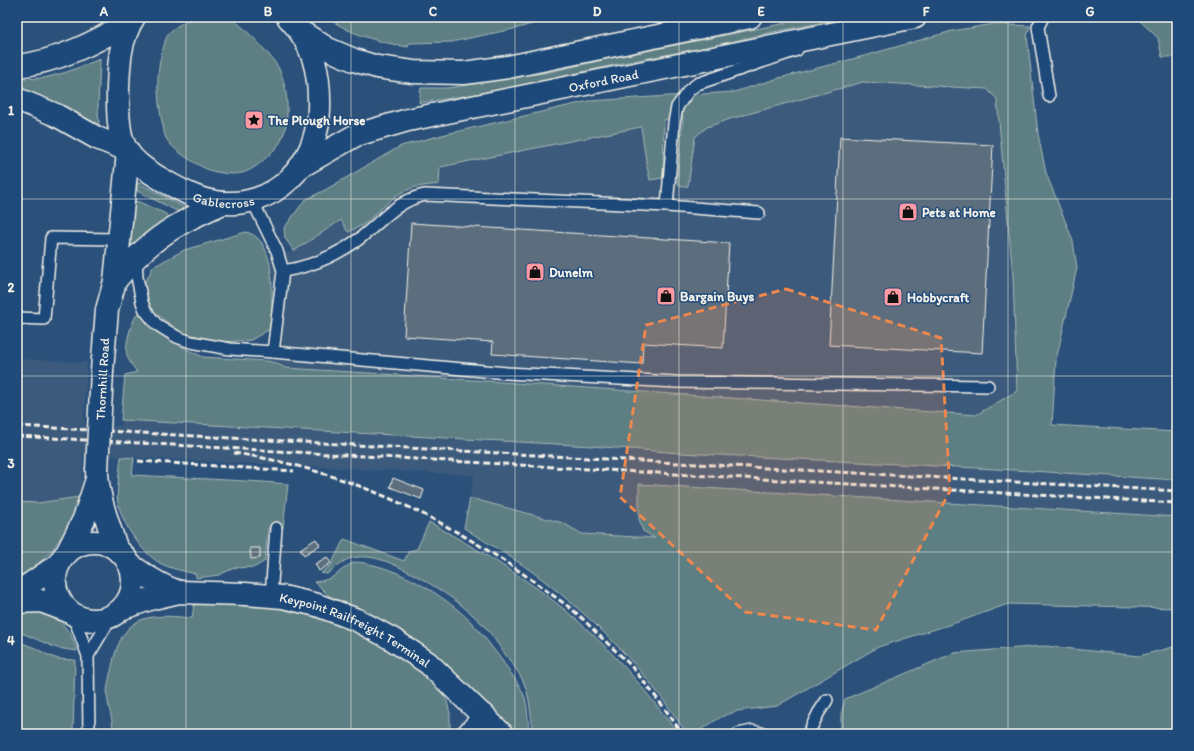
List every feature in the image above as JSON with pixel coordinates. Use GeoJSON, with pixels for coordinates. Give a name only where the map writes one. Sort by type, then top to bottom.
{"type":"FeatureCollection","features":[{"type":"Feature","properties":{"kind":"main road"},"geometry":{"type":"LineString","coordinates":[[295,24],[328,49],[354,60],[378,67],[413,72],[464,73],[508,67],[750,17]]}},
{"type":"Feature","properties":{"kind":"main road","name":"Oxford Road"},"geometry":{"type":"LineString","coordinates":[[300,167],[356,135],[401,122],[915,17]]}},
{"type":"Feature","properties":{"kind":"main road"},"geometry":{"type":"LineString","coordinates":[[17,66],[28,65],[68,53],[103,38],[132,20]]}},
{"type":"Feature","properties":{"kind":"main road","name":"Gablecross"},"geometry":{"type":"LineString","coordinates":[[132,20],[122,44],[119,67],[118,112],[122,139],[127,151],[149,172],[174,186],[202,199],[223,203],[237,203],[265,196],[283,185],[300,167],[306,158],[315,133],[318,119],[319,96],[316,66],[312,53],[308,43],[295,24]]}},
{"type":"Feature","properties":{"kind":"main road"},"geometry":{"type":"LineString","coordinates":[[17,99],[56,115],[97,138],[127,151]]}},
{"type":"Feature","properties":{"kind":"main road","name":"Thornhill Road"},"geometry":{"type":"LineString","coordinates":[[17,594],[63,558],[84,519],[97,474],[102,371],[107,310],[115,281],[127,151]]}},
{"type":"Feature","properties":{"kind":"main road","name":"Thornhill Road"},"geometry":{"type":"LineString","coordinates":[[115,281],[150,245],[171,230],[223,203]]}},
{"type":"Feature","properties":{"kind":"main road","name":"Thornhill Road"},"geometry":{"type":"LineString","coordinates":[[97,474],[106,516],[123,557]]}},
{"type":"Feature","properties":{"kind":"main road"},"geometry":{"type":"LineString","coordinates":[[17,602],[41,601],[80,618],[93,621],[100,620],[118,612],[127,603],[133,590],[134,576],[123,557],[107,544],[95,542],[77,546],[63,558],[55,576],[56,589],[60,601],[71,613]]}},
{"type":"Feature","properties":{"kind":"main road","name":"Keypoint Railfreight Terminal"},"geometry":{"type":"LineString","coordinates":[[123,557],[145,576],[179,592]]}},
{"type":"Feature","properties":{"kind":"main road","name":"Keypoint Railfreight Terminal"},"geometry":{"type":"LineString","coordinates":[[118,612],[152,598],[179,592],[271,596],[317,605],[357,620],[392,638],[428,663],[485,716],[502,734]]}},
{"type":"Feature","properties":{"kind":"main road"},"geometry":{"type":"LineString","coordinates":[[468,734],[485,716]]}},
{"type":"Feature","properties":{"kind":"lane"},"geometry":{"type":"LineString","coordinates":[[1043,17],[1038,27],[1049,96]]}},
{"type":"Feature","properties":{"kind":"lane"},"geometry":{"type":"LineString","coordinates":[[667,206],[676,107],[689,90],[697,84],[868,26]]}},
{"type":"Feature","properties":{"kind":"lane"},"geometry":{"type":"LineString","coordinates":[[283,271],[300,269],[344,249],[360,239],[401,204],[419,196],[433,195],[760,212]]}},
{"type":"Feature","properties":{"kind":"lane"},"geometry":{"type":"LineString","coordinates":[[252,200],[277,251],[283,271],[273,352]]}},
{"type":"Feature","properties":{"kind":"lane"},"geometry":{"type":"LineString","coordinates":[[17,318],[44,319],[50,238],[118,240]]}},
{"type":"Feature","properties":{"kind":"lane"},"geometry":{"type":"LineString","coordinates":[[136,258],[137,277],[145,310],[156,324],[165,332],[177,338],[230,349],[507,373],[676,382],[988,386]]}},
{"type":"Feature","properties":{"kind":"lane"},"geometry":{"type":"LineString","coordinates":[[271,596],[276,528]]}},
{"type":"Feature","properties":{"kind":"lane"},"geometry":{"type":"LineString","coordinates":[[88,656],[118,612]]}},
{"type":"Feature","properties":{"kind":"lane"},"geometry":{"type":"LineString","coordinates":[[71,613],[88,656],[89,734]]}},
{"type":"Feature","properties":{"kind":"lane"},"geometry":{"type":"LineString","coordinates":[[808,734],[827,700]]}},
{"type":"Feature","properties":{"kind":"lane"},"geometry":{"type":"LineString","coordinates":[[738,734],[752,732],[766,734]]}},
{"type":"Feature","properties":{"kind":"highlighted area"},"geometry":{"type":"Polygon","coordinates":[[[786,289],[941,338],[950,491],[876,630],[745,612],[620,497],[646,325],[786,289]]]}},
{"type":"Feature","properties":{"kind":"shaded area"},"geometry":{"type":"Polygon","coordinates":[[[863,82],[987,89],[997,99],[1013,277],[1017,391],[1015,469],[1177,480],[1177,517],[743,491],[656,538],[582,534],[563,523],[470,498],[474,475],[83,454],[82,481],[79,497],[38,503],[17,502],[17,359],[87,362],[84,424],[121,426],[125,375],[148,369],[945,413],[285,368],[276,363],[267,361],[272,303],[271,276],[268,260],[294,251],[341,220],[440,167],[684,116],[730,119],[863,82]]]}},
{"type":"Feature","properties":{"kind":"green space"},"geometry":{"type":"Polygon","coordinates":[[[226,16],[234,20],[248,32],[269,55],[278,67],[285,86],[287,120],[285,131],[281,140],[276,148],[260,163],[252,169],[242,173],[221,173],[204,168],[179,152],[169,143],[165,135],[158,96],[158,75],[161,56],[170,31],[196,17],[226,16]]]}},
{"type":"Feature","properties":{"kind":"green space"},"geometry":{"type":"Polygon","coordinates":[[[327,17],[556,17],[518,28],[451,42],[409,43],[408,47],[387,43],[355,33],[345,29],[327,17]]]}},
{"type":"Feature","properties":{"kind":"green space"},"geometry":{"type":"Polygon","coordinates":[[[816,17],[851,17],[773,32],[713,46],[622,63],[502,90],[419,103],[421,88],[448,88],[549,72],[816,17]]]}},
{"type":"Feature","properties":{"kind":"green space"},"geometry":{"type":"Polygon","coordinates":[[[1136,17],[1177,17],[1177,57],[1162,57],[1158,38],[1136,17]]]}},
{"type":"Feature","properties":{"kind":"green space"},"geometry":{"type":"Polygon","coordinates":[[[994,24],[1030,26],[1027,36],[1038,134],[1046,173],[1073,241],[1077,268],[1056,360],[1052,425],[1177,432],[1177,480],[680,453],[592,446],[121,420],[125,375],[137,372],[128,358],[126,348],[130,330],[137,314],[149,314],[155,317],[170,340],[203,357],[267,361],[276,363],[285,368],[976,415],[1017,391],[1013,277],[997,99],[987,89],[863,82],[730,119],[707,127],[695,137],[688,186],[682,187],[677,183],[683,116],[664,120],[663,178],[650,180],[641,127],[440,167],[439,184],[415,187],[402,192],[393,198],[363,225],[348,232],[341,220],[294,251],[285,238],[284,228],[305,200],[401,146],[589,101],[734,92],[779,78],[952,31],[994,24]]]}},
{"type":"Feature","properties":{"kind":"green space"},"geometry":{"type":"Polygon","coordinates":[[[100,59],[98,107],[99,126],[47,100],[17,89],[17,79],[44,78],[67,72],[100,59]]]}},
{"type":"Feature","properties":{"kind":"green space"},"geometry":{"type":"Polygon","coordinates":[[[137,182],[187,209],[181,213],[137,191],[137,182]]]}},
{"type":"Feature","properties":{"kind":"green space"},"geometry":{"type":"Polygon","coordinates":[[[135,201],[166,214],[169,219],[129,255],[129,241],[135,201]]]}},
{"type":"Feature","properties":{"kind":"green space"},"geometry":{"type":"Polygon","coordinates":[[[246,232],[257,237],[264,247],[269,259],[272,289],[270,329],[251,340],[223,342],[179,332],[151,309],[144,285],[153,267],[184,250],[246,232]]]}},
{"type":"Feature","properties":{"kind":"green space"},"geometry":{"type":"Polygon","coordinates":[[[121,457],[134,458],[132,475],[288,484],[283,528],[268,528],[265,561],[255,567],[234,568],[219,575],[196,578],[196,574],[169,567],[153,558],[146,552],[128,529],[120,511],[117,494],[121,457]]]}},
{"type":"Feature","properties":{"kind":"green space"},"geometry":{"type":"Polygon","coordinates":[[[639,484],[1177,517],[1177,608],[1008,604],[961,621],[878,647],[777,706],[737,711],[721,717],[694,734],[687,734],[668,706],[635,665],[591,620],[559,593],[514,559],[464,528],[470,498],[563,523],[582,534],[655,538],[643,531],[639,519],[639,484]]]}},
{"type":"Feature","properties":{"kind":"green space"},"geometry":{"type":"Polygon","coordinates":[[[79,497],[70,522],[56,545],[38,564],[17,581],[17,502],[38,503],[79,497]]]}},
{"type":"Feature","properties":{"kind":"green space"},"geometry":{"type":"Polygon","coordinates":[[[429,522],[515,573],[564,609],[611,652],[653,700],[678,734],[534,734],[528,694],[521,677],[486,628],[461,605],[413,574],[376,558],[352,558],[342,562],[327,574],[321,573],[331,565],[344,539],[404,561],[409,551],[417,549],[429,522]]]}},
{"type":"Feature","properties":{"kind":"green space"},"geometry":{"type":"Polygon","coordinates":[[[356,562],[371,564],[417,582],[446,601],[470,621],[501,659],[520,688],[526,702],[529,734],[516,734],[431,651],[407,634],[386,622],[329,596],[315,582],[331,578],[345,567],[356,562]]]}},
{"type":"Feature","properties":{"kind":"green space"},"geometry":{"type":"Polygon","coordinates":[[[209,604],[268,606],[304,611],[347,626],[385,645],[419,668],[440,689],[447,701],[450,714],[450,734],[119,734],[113,731],[107,695],[113,662],[124,634],[132,625],[151,617],[163,616],[192,618],[194,605],[209,604]]]}},
{"type":"Feature","properties":{"kind":"green space"},"geometry":{"type":"Polygon","coordinates":[[[33,609],[58,618],[71,635],[77,651],[57,648],[17,631],[17,610],[33,609]]]}},
{"type":"Feature","properties":{"kind":"green space"},"geometry":{"type":"Polygon","coordinates":[[[17,641],[58,659],[75,660],[73,734],[17,734],[17,641]]]}},
{"type":"Feature","properties":{"kind":"green space"},"geometry":{"type":"Polygon","coordinates":[[[1045,646],[1139,656],[1177,646],[1177,734],[841,734],[841,715],[845,699],[954,653],[1045,646]]]}},
{"type":"Feature","properties":{"kind":"building"},"geometry":{"type":"Polygon","coordinates":[[[840,137],[993,145],[982,353],[829,345],[840,137]]]}},
{"type":"Feature","properties":{"kind":"building"},"geometry":{"type":"Polygon","coordinates":[[[411,223],[729,243],[723,348],[643,343],[642,364],[492,354],[493,342],[404,336],[411,223]]]}},
{"type":"Feature","properties":{"kind":"building"},"geometry":{"type":"Polygon","coordinates":[[[393,478],[424,490],[421,499],[390,487],[393,478]]]}},
{"type":"Feature","properties":{"kind":"building"},"geometry":{"type":"Polygon","coordinates":[[[316,539],[320,545],[304,555],[300,549],[316,539]]]}},
{"type":"Feature","properties":{"kind":"building"},"geometry":{"type":"Polygon","coordinates":[[[250,548],[260,548],[260,558],[251,559],[250,548]]]}},
{"type":"Feature","properties":{"kind":"building"},"geometry":{"type":"Polygon","coordinates":[[[327,557],[331,563],[319,571],[315,564],[327,557]]]}},
{"type":"Feature","properties":{"kind":"railway"},"geometry":{"type":"LineString","coordinates":[[17,426],[1177,491]]}},
{"type":"Feature","properties":{"kind":"railway"},"geometry":{"type":"LineString","coordinates":[[17,436],[1177,503]]}},
{"type":"Feature","properties":{"kind":"railway"},"geometry":{"type":"LineString","coordinates":[[234,453],[315,471],[354,484],[430,518],[502,559],[582,618],[631,666],[658,699],[682,734]]}},
{"type":"Feature","properties":{"kind":"railway"},"geometry":{"type":"LineString","coordinates":[[138,461],[294,471]]}},
{"type":"Feature","properties":{"kind":"place","name":"The Plough Horse"},"geometry":{"type":"Point","coordinates":[254,120]}},
{"type":"Feature","properties":{"kind":"place","name":"Pets at Home"},"geometry":{"type":"Point","coordinates":[908,212]}},
{"type":"Feature","properties":{"kind":"place","name":"Dunelm"},"geometry":{"type":"Point","coordinates":[535,272]}},
{"type":"Feature","properties":{"kind":"place","name":"Bargain Buys"},"geometry":{"type":"Point","coordinates":[666,296]}},
{"type":"Feature","properties":{"kind":"place","name":"Hobbycraft"},"geometry":{"type":"Point","coordinates":[893,297]}}]}
